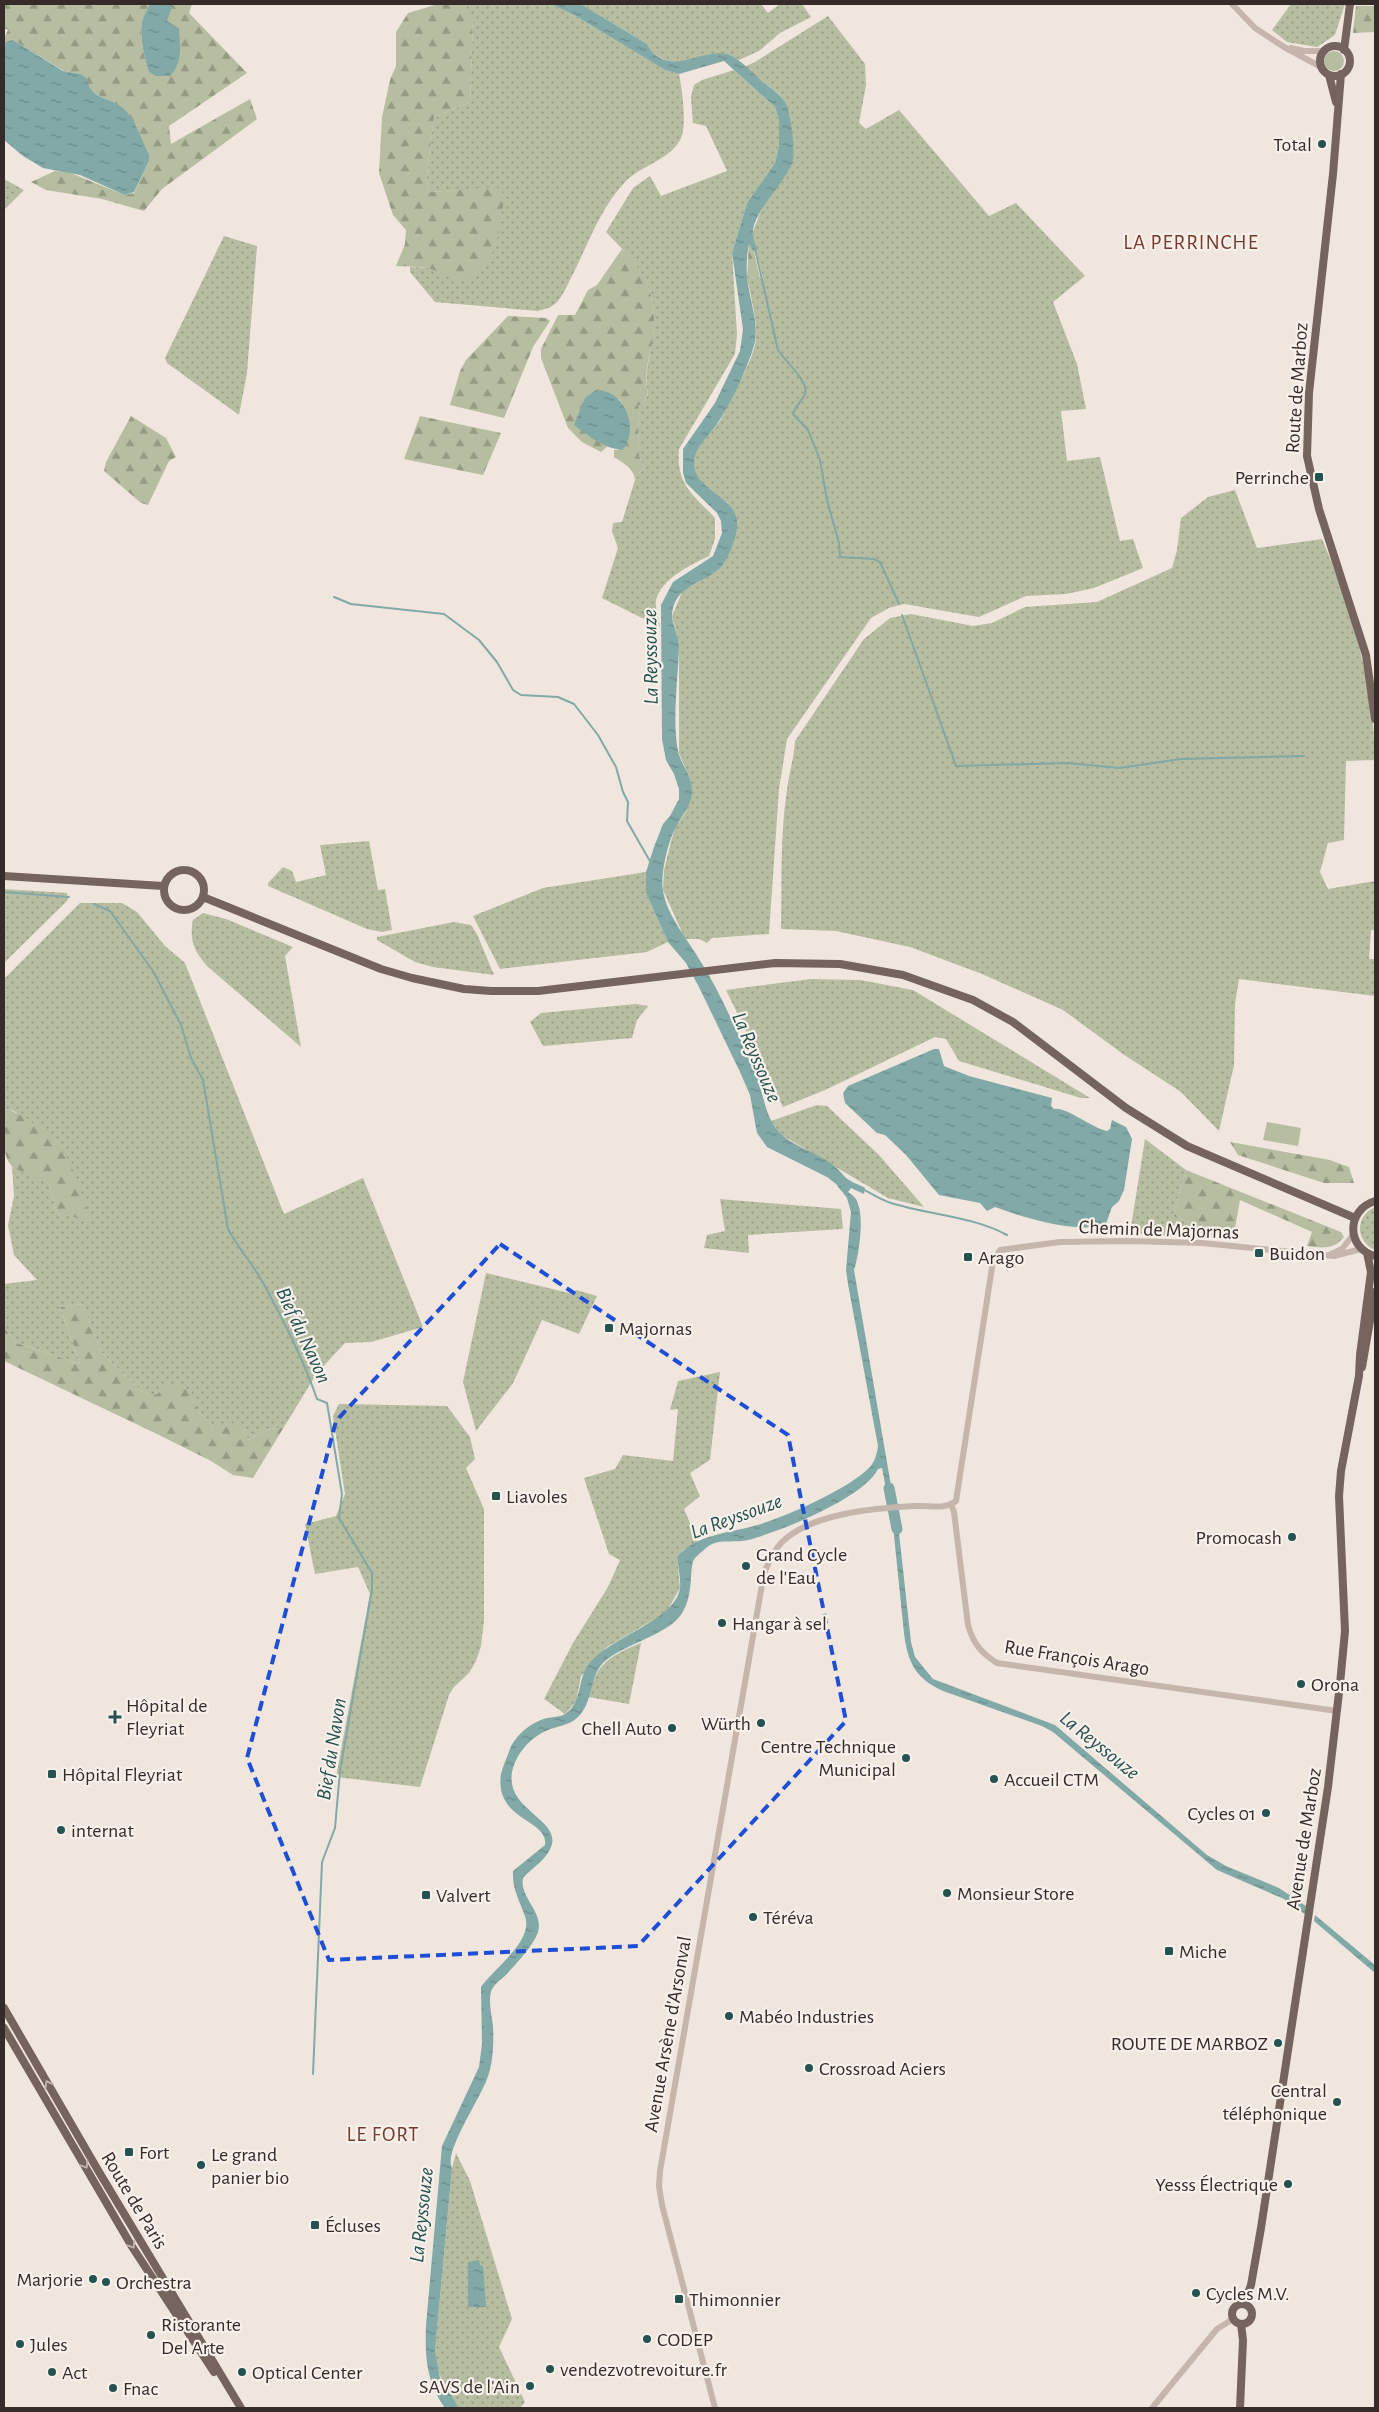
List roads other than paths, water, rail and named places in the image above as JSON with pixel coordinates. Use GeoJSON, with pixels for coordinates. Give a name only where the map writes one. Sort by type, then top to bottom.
{"type":"FeatureCollection","features":[{"type":"Feature","properties":{"kind":"main road"},"geometry":{"type":"LineString","coordinates":[[1334,47],[1344,29],[1350,4]]}},
{"type":"Feature","properties":{"kind":"main road"},"geometry":{"type":"LineString","coordinates":[[1344,50],[1350,4]]}},
{"type":"Feature","properties":{"kind":"main road"},"geometry":{"type":"LineString","coordinates":[[1334,47],[1344,50],[1348,56],[1349,64],[1342,74],[1329,75],[1321,67],[1320,58],[1324,51],[1334,47]]}},
{"type":"Feature","properties":{"kind":"main road","name":"Route de Marboz"},"geometry":{"type":"LineString","coordinates":[[1342,74],[1309,393],[1307,456],[1319,509],[1366,655],[1375,719]]}},
{"type":"Feature","properties":{"kind":"main road","name":"Route de Marboz"},"geometry":{"type":"LineString","coordinates":[[1329,75],[1338,110]]}},
{"type":"Feature","properties":{"kind":"main road"},"geometry":{"type":"LineString","coordinates":[[183,869],[190,870],[204,884],[203,897],[200,903],[189,910],[176,909],[166,900],[164,886],[170,874],[183,869]]}},
{"type":"Feature","properties":{"kind":"main road"},"geometry":{"type":"LineString","coordinates":[[4,876],[164,886]]}},
{"type":"Feature","properties":{"kind":"main road"},"geometry":{"type":"LineString","coordinates":[[203,897],[381,969],[438,984],[473,990],[515,992],[775,964],[840,964],[903,975],[953,992],[987,1008],[1032,1035],[1126,1108],[1161,1131],[1212,1158],[1355,1218]]}},
{"type":"Feature","properties":{"kind":"main road"},"geometry":{"type":"LineString","coordinates":[[1375,1201],[1362,1207],[1355,1218],[1353,1235],[1364,1251],[1375,1256]]}},
{"type":"Feature","properties":{"kind":"main road","name":"Avenue de Marboz"},"geometry":{"type":"LineString","coordinates":[[1244,2304],[1251,2285],[1260,2233],[1310,1892],[1328,1787],[1337,1711],[1345,1631],[1339,1496],[1341,1471],[1359,1376],[1370,1272],[1364,1251]]}},
{"type":"Feature","properties":{"kind":"main road","name":"Avenue de Marboz"},"geometry":{"type":"LineString","coordinates":[[1359,1376],[1364,1363],[1375,1292]]}},
{"type":"Feature","properties":{"kind":"main road","name":"Route de Paris"},"geometry":{"type":"LineString","coordinates":[[4,2008],[99,2172],[240,2408]]}},
{"type":"Feature","properties":{"kind":"main road","name":"Route de Paris"},"geometry":{"type":"LineString","coordinates":[[4,2028],[131,2245],[235,2408]]}},
{"type":"Feature","properties":{"kind":"main road"},"geometry":{"type":"LineString","coordinates":[[1244,2304],[1250,2308],[1252,2315],[1248,2322],[1241,2324],[1233,2319],[1233,2308],[1244,2304]]}},
{"type":"Feature","properties":{"kind":"main road"},"geometry":{"type":"LineString","coordinates":[[1240,2408],[1243,2340],[1241,2324]]}},
{"type":"Feature","properties":{"kind":"street"},"geometry":{"type":"LineString","coordinates":[[1232,4],[1255,28],[1321,67]]}},
{"type":"Feature","properties":{"kind":"street"},"geometry":{"type":"LineString","coordinates":[[1276,42],[1304,51],[1324,51]]}},
{"type":"Feature","properties":{"kind":"street"},"geometry":{"type":"LineString","coordinates":[[1325,1255],[1342,1249],[1353,1235]]}},
{"type":"Feature","properties":{"kind":"street","name":"Chemin de Majornas"},"geometry":{"type":"LineString","coordinates":[[951,1504],[956,1501],[958,1495],[995,1255],[1000,1250],[1009,1247],[1060,1242],[1128,1241],[1202,1243],[1325,1255],[1340,1255],[1364,1251]]}},
{"type":"Feature","properties":{"kind":"street","name":"Avenue Arsène d'Arsonval"},"geometry":{"type":"LineString","coordinates":[[715,2408],[660,2195],[660,2177],[764,1573],[770,1558],[782,1542],[791,1535],[836,1516],[897,1508],[946,1507],[951,1504]]}},
{"type":"Feature","properties":{"kind":"street","name":"Rue François Arago"},"geometry":{"type":"LineString","coordinates":[[951,1504],[954,1512],[968,1625],[972,1639],[982,1652],[996,1663],[1337,1711]]}},
{"type":"Feature","properties":{"kind":"street"},"geometry":{"type":"LineString","coordinates":[[1152,2408],[1217,2329],[1233,2319]]}},
{"type":"Feature","properties":{"kind":"water"},"geometry":{"type":"Polygon","coordinates":[[[149,4],[173,4],[167,21],[179,28],[180,47],[179,60],[170,76],[156,76],[149,72],[147,67],[141,28],[149,4]]]}},
{"type":"Feature","properties":{"kind":"water"},"geometry":{"type":"Polygon","coordinates":[[[551,4],[581,4],[647,44],[655,55],[664,60],[685,60],[717,53],[732,56],[780,96],[789,111],[793,143],[792,163],[757,218],[753,239],[757,250],[754,252],[749,244],[747,276],[754,314],[755,343],[733,396],[716,426],[697,451],[694,463],[696,473],[701,481],[732,508],[736,516],[737,527],[730,551],[721,568],[682,592],[677,598],[672,615],[679,647],[675,713],[676,739],[678,751],[691,781],[692,792],[688,807],[670,841],[665,858],[662,884],[665,900],[672,916],[712,981],[753,1066],[766,1109],[774,1125],[789,1140],[826,1160],[850,1181],[865,1188],[864,1194],[851,1188],[848,1192],[857,1200],[861,1219],[858,1255],[854,1270],[894,1503],[889,1504],[882,1468],[878,1469],[870,1480],[856,1491],[839,1502],[799,1522],[748,1540],[719,1542],[710,1545],[693,1561],[689,1596],[680,1616],[664,1629],[617,1653],[603,1663],[595,1676],[586,1705],[578,1717],[570,1723],[547,1730],[535,1737],[517,1758],[511,1780],[515,1792],[522,1803],[548,1828],[552,1837],[551,1847],[546,1856],[523,1878],[524,1892],[538,1918],[538,1932],[524,1955],[492,1989],[490,1996],[493,2026],[491,2067],[483,2088],[457,2139],[451,2161],[452,2168],[435,2351],[440,2378],[459,2408],[445,2408],[430,2378],[426,2347],[426,2325],[442,2146],[479,2067],[482,2044],[481,1987],[511,1954],[524,1935],[525,1916],[515,1889],[513,1871],[545,1845],[544,1836],[539,1830],[513,1810],[505,1801],[501,1789],[501,1774],[510,1749],[516,1738],[536,1722],[563,1715],[571,1709],[575,1704],[585,1670],[599,1654],[667,1610],[676,1599],[680,1588],[677,1557],[684,1550],[702,1539],[754,1526],[815,1502],[832,1493],[860,1476],[870,1467],[876,1457],[878,1446],[846,1270],[851,1212],[847,1198],[836,1184],[827,1177],[767,1147],[757,1133],[750,1095],[740,1072],[686,963],[668,942],[646,893],[646,872],[654,847],[663,824],[670,816],[679,799],[679,789],[674,774],[666,760],[662,739],[661,605],[673,582],[713,556],[722,533],[721,521],[717,513],[686,483],[683,473],[683,449],[715,403],[740,351],[743,329],[732,253],[747,203],[775,163],[779,146],[779,120],[775,107],[724,61],[679,74],[665,70],[574,15],[551,4]]]}},
{"type":"Feature","properties":{"kind":"water"},"geometry":{"type":"Polygon","coordinates":[[[13,40],[63,71],[81,74],[88,79],[89,85],[96,94],[119,105],[128,114],[135,124],[149,154],[149,161],[134,192],[125,195],[80,175],[43,168],[23,156],[4,140],[4,47],[6,42],[13,40]]]}},
{"type":"Feature","properties":{"kind":"water"},"geometry":{"type":"Polygon","coordinates":[[[596,390],[615,396],[627,412],[630,432],[623,450],[603,445],[574,425],[585,398],[596,390]]]}},
{"type":"Feature","properties":{"kind":"water"},"geometry":{"type":"Polygon","coordinates":[[[934,1049],[939,1049],[944,1066],[969,1076],[1052,1098],[1051,1106],[1054,1109],[1065,1111],[1101,1129],[1107,1131],[1110,1129],[1112,1120],[1126,1127],[1132,1139],[1124,1190],[1119,1201],[1112,1207],[1106,1224],[1095,1227],[1066,1226],[995,1207],[987,1211],[980,1203],[939,1195],[906,1155],[885,1135],[877,1133],[845,1103],[843,1093],[848,1086],[934,1049]]]}},
{"type":"Feature","properties":{"kind":"water"},"geometry":{"type":"Polygon","coordinates":[[[897,1515],[911,1642],[915,1657],[933,1679],[1055,1725],[1207,1855],[1226,1866],[1279,1888],[1306,1906],[1306,1915],[1284,1899],[1217,1870],[1053,1732],[1042,1726],[943,1691],[919,1675],[908,1653],[904,1633],[892,1516],[897,1515]]]}},
{"type":"Feature","properties":{"kind":"water"},"geometry":{"type":"Polygon","coordinates":[[[1315,1915],[1375,1965],[1375,1973],[1314,1921],[1315,1915]]]}},
{"type":"Feature","properties":{"kind":"water"},"geometry":{"type":"Polygon","coordinates":[[[479,2260],[480,2265],[483,2266],[486,2307],[468,2307],[468,2262],[479,2260]]]}},
{"type":"Feature","properties":{"kind":"waterway"},"geometry":{"type":"LineString","coordinates":[[755,249],[778,350],[804,383],[805,394],[793,414],[808,430],[820,460],[827,500],[839,543],[840,557],[874,559],[880,562],[899,604]]}},
{"type":"Feature","properties":{"kind":"waterway"},"geometry":{"type":"LineString","coordinates":[[334,597],[351,604],[444,614],[479,640],[497,662],[513,690],[521,695],[558,697],[574,704],[598,735],[616,767],[628,802],[627,821],[651,863]]}},
{"type":"Feature","properties":{"kind":"waterway"},"geometry":{"type":"LineString","coordinates":[[902,615],[956,766],[1068,763],[1119,768],[1181,759],[1304,756]]}},
{"type":"Feature","properties":{"kind":"waterway","name":"Bief du Navon"},"geometry":{"type":"LineString","coordinates":[[4,892],[69,897]]}},
{"type":"Feature","properties":{"kind":"waterway","name":"Bief du Navon"},"geometry":{"type":"LineString","coordinates":[[94,904],[110,911],[153,971],[181,1025],[191,1058],[203,1080],[228,1229],[258,1274],[277,1310],[299,1354],[317,1399],[327,1403],[342,1494],[339,1518],[372,1573],[372,1589],[340,1771],[335,1828],[322,1862],[313,2074]]}},
{"type":"Feature","properties":{"kind":"waterway"},"geometry":{"type":"LineString","coordinates":[[863,1189],[891,1203],[965,1220],[1007,1235]]}},
{"type":"Feature","properties":{"kind":"waterway","name":"La Reyssouze"},"geometry":{"type":"LineString","coordinates":[[889,1488],[897,1529]]}},
{"type":"Feature","properties":{"kind":"place","name":"Total"},"geometry":{"type":"Point","coordinates":[1322,144]}},
{"type":"Feature","properties":{"kind":"place","name":"Perrinche"},"geometry":{"type":"Point","coordinates":[1319,477]}},
{"type":"Feature","properties":{"kind":"place","name":"Buidon"},"geometry":{"type":"Point","coordinates":[1259,1253]}},
{"type":"Feature","properties":{"kind":"place","name":"Arago"},"geometry":{"type":"Point","coordinates":[968,1257]}},
{"type":"Feature","properties":{"kind":"place","name":"Majornas"},"geometry":{"type":"Point","coordinates":[609,1328]}},
{"type":"Feature","properties":{"kind":"place","name":"Liavoles"},"geometry":{"type":"Point","coordinates":[496,1496]}},
{"type":"Feature","properties":{"kind":"place","name":"Promocash"},"geometry":{"type":"Point","coordinates":[1292,1537]}},
{"type":"Feature","properties":{"kind":"place","name":"Grand Cycle de l'Eau"},"geometry":{"type":"Point","coordinates":[746,1566]}},
{"type":"Feature","properties":{"kind":"place","name":"Hangar à sel"},"geometry":{"type":"Point","coordinates":[722,1623]}},
{"type":"Feature","properties":{"kind":"place","name":"Orona"},"geometry":{"type":"Point","coordinates":[1301,1684]}},
{"type":"Feature","properties":{"kind":"place","name":"Hôpital de Fleyriat"},"geometry":{"type":"Point","coordinates":[115,1717]}},
{"type":"Feature","properties":{"kind":"place","name":"Würth"},"geometry":{"type":"Point","coordinates":[761,1723]}},
{"type":"Feature","properties":{"kind":"place","name":"Chell Auto"},"geometry":{"type":"Point","coordinates":[672,1728]}},
{"type":"Feature","properties":{"kind":"place","name":"Centre Technique Municipal"},"geometry":{"type":"Point","coordinates":[906,1758]}},
{"type":"Feature","properties":{"kind":"place","name":"Hôpital Fleyriat"},"geometry":{"type":"Point","coordinates":[52,1774]}},
{"type":"Feature","properties":{"kind":"place","name":"Accueil CTM"},"geometry":{"type":"Point","coordinates":[994,1779]}},
{"type":"Feature","properties":{"kind":"place","name":"Cycles 01"},"geometry":{"type":"Point","coordinates":[1266,1813]}},
{"type":"Feature","properties":{"kind":"place","name":"internat"},"geometry":{"type":"Point","coordinates":[61,1830]}},
{"type":"Feature","properties":{"kind":"place","name":"Monsieur Store"},"geometry":{"type":"Point","coordinates":[947,1893]}},
{"type":"Feature","properties":{"kind":"place","name":"Valvert"},"geometry":{"type":"Point","coordinates":[426,1895]}},
{"type":"Feature","properties":{"kind":"place","name":"Téréva"},"geometry":{"type":"Point","coordinates":[753,1917]}},
{"type":"Feature","properties":{"kind":"place","name":"Miche"},"geometry":{"type":"Point","coordinates":[1169,1951]}},
{"type":"Feature","properties":{"kind":"place","name":"Mabéo Industries"},"geometry":{"type":"Point","coordinates":[729,2016]}},
{"type":"Feature","properties":{"kind":"place","name":"ROUTE DE MARBOZ"},"geometry":{"type":"Point","coordinates":[1278,2043]}},
{"type":"Feature","properties":{"kind":"place","name":"Crossroad Aciers"},"geometry":{"type":"Point","coordinates":[809,2068]}},
{"type":"Feature","properties":{"kind":"place","name":"Central téléphonique"},"geometry":{"type":"Point","coordinates":[1337,2102]}},
{"type":"Feature","properties":{"kind":"place","name":"Fort"},"geometry":{"type":"Point","coordinates":[129,2152]}},
{"type":"Feature","properties":{"kind":"place","name":"Le grand panier bio"},"geometry":{"type":"Point","coordinates":[201,2165]}},
{"type":"Feature","properties":{"kind":"place","name":"Yesss Électrique"},"geometry":{"type":"Point","coordinates":[1288,2184]}},
{"type":"Feature","properties":{"kind":"place","name":"Écluses"},"geometry":{"type":"Point","coordinates":[315,2225]}},
{"type":"Feature","properties":{"kind":"place","name":"Marjorie"},"geometry":{"type":"Point","coordinates":[93,2279]}},
{"type":"Feature","properties":{"kind":"place","name":"Orchestra"},"geometry":{"type":"Point","coordinates":[106,2282]}},
{"type":"Feature","properties":{"kind":"place","name":"Cycles M.V."},"geometry":{"type":"Point","coordinates":[1196,2293]}},
{"type":"Feature","properties":{"kind":"place","name":"Thimonnier"},"geometry":{"type":"Point","coordinates":[679,2299]}},
{"type":"Feature","properties":{"kind":"place","name":"Ristorante Del Arte"},"geometry":{"type":"Point","coordinates":[151,2335]}},
{"type":"Feature","properties":{"kind":"place","name":"CODEP"},"geometry":{"type":"Point","coordinates":[647,2339]}},
{"type":"Feature","properties":{"kind":"place","name":"Jules"},"geometry":{"type":"Point","coordinates":[20,2344]}},
{"type":"Feature","properties":{"kind":"place","name":"vendezvotrevoiture.fr"},"geometry":{"type":"Point","coordinates":[550,2369]}},
{"type":"Feature","properties":{"kind":"place","name":"Act"},"geometry":{"type":"Point","coordinates":[52,2372]}},
{"type":"Feature","properties":{"kind":"place","name":"Optical Center"},"geometry":{"type":"Point","coordinates":[242,2372]}},
{"type":"Feature","properties":{"kind":"place","name":"SAVS de l'Ain"},"geometry":{"type":"Point","coordinates":[530,2386]}},
{"type":"Feature","properties":{"kind":"place","name":"Fnac"},"geometry":{"type":"Point","coordinates":[113,2388]}},
{"type":"Feature","properties":{"kind":"district","name":"LA PERRINCHE"},"geometry":{"type":"Point","coordinates":[1191,242]}},
{"type":"Feature","properties":{"kind":"district","name":"LE FORT"},"geometry":{"type":"Point","coordinates":[383,2134]}}]}
